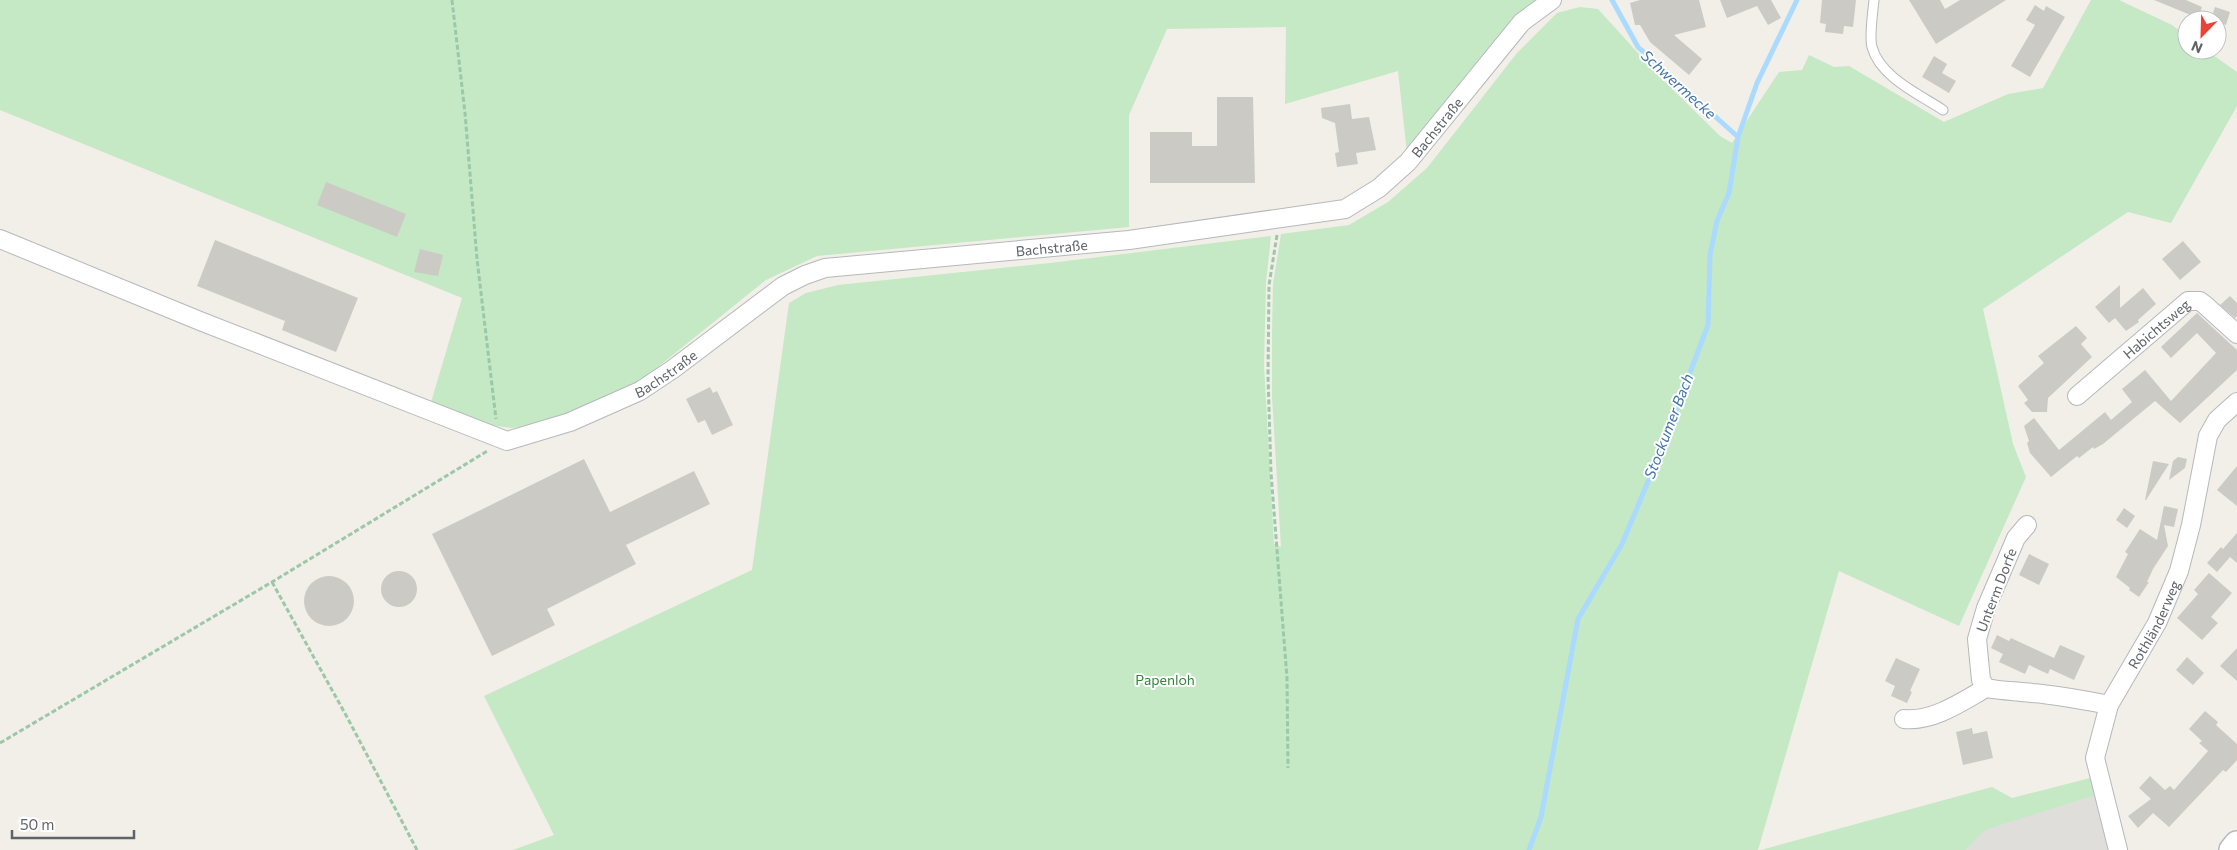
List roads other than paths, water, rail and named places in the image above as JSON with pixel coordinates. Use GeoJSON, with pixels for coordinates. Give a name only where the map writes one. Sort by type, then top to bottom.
{"type":"FeatureCollection","features":[{"type":"Feature","properties":{"kind":"main road"},"geometry":{"type":"LineString","coordinates":[[2232,850],[2237,844]]}},
{"type":"Feature","properties":{"kind":"street","name":"Bachstraße"},"geometry":{"type":"LineString","coordinates":[[0,239],[200,321],[508,441],[570,422],[640,391],[673,369],[783,286],[805,274],[825,268],[1129,240],[1345,209],[1379,188],[1408,162],[1522,22],[1552,0]]}},
{"type":"Feature","properties":{"kind":"street","name":"Habichtsweg"},"geometry":{"type":"LineString","coordinates":[[2076,396],[2188,301],[2200,301],[2237,334]]}},
{"type":"Feature","properties":{"kind":"street","name":"Rothländerweg"},"geometry":{"type":"LineString","coordinates":[[2118,850],[2095,758],[2109,705],[2157,623],[2170,593],[2185,551],[2208,436],[2217,420],[2237,402]]}},
{"type":"Feature","properties":{"kind":"street","name":"Unterm Dorfe"},"geometry":{"type":"LineString","coordinates":[[1986,688],[1981,680],[1977,639],[1986,608],[2016,538],[2027,525]]}},
{"type":"Feature","properties":{"kind":"street"},"geometry":{"type":"LineString","coordinates":[[1904,719],[1911,720],[1945,710],[1986,688],[2008,692],[2069,697],[2109,705]]}},
{"type":"Feature","properties":{"kind":"lane"},"geometry":{"type":"LineString","coordinates":[[1874,0],[1872,46],[1881,64],[1898,81],[1943,110]]}},
{"type":"Feature","properties":{"kind":"waterway","name":"Schwermecke"},"geometry":{"type":"LineString","coordinates":[[1612,0],[1638,47],[1738,137]]}},
{"type":"Feature","properties":{"kind":"waterway","name":"Stockumer Bach"},"geometry":{"type":"LineString","coordinates":[[1529,850],[1541,817],[1578,619],[1622,544],[1657,460],[1708,325],[1710,255],[1717,221],[1729,193],[1738,137],[1757,83],[1797,0]]}},
{"type":"Feature","properties":{"kind":"park label","name":"Papenloh"},"geometry":{"type":"Point","coordinates":[1165,679]}}]}
